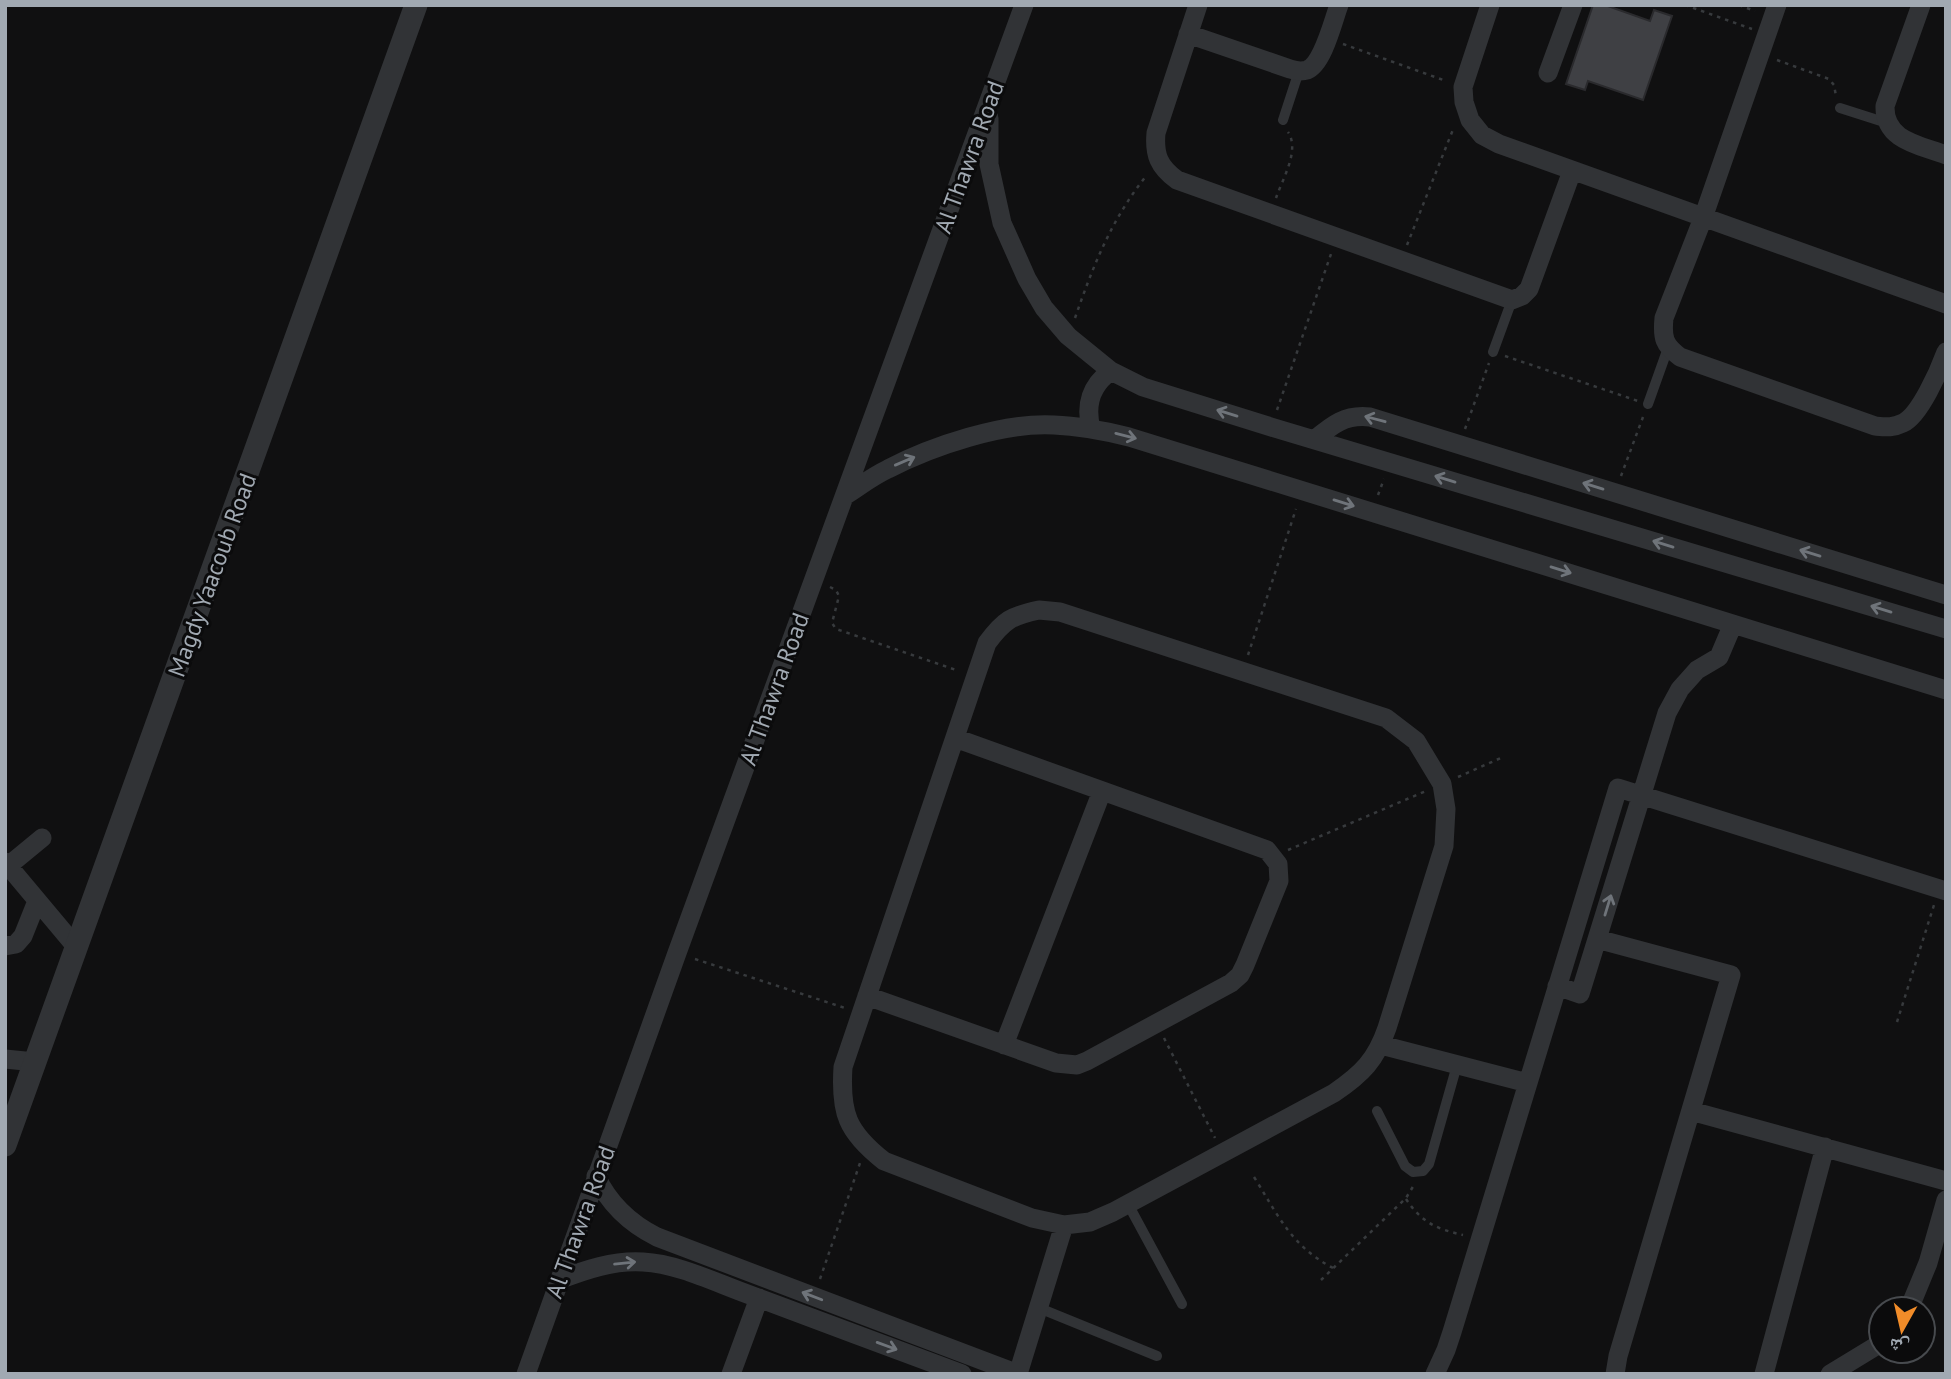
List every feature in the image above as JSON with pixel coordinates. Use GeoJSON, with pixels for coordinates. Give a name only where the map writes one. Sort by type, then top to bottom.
{"type":"FeatureCollection","features":[{"type":"Feature","properties":{"kind":"street","name":"Magdy Yaacoub Road"},"geometry":{"type":"LineString","coordinates":[[5,1145],[10,1114],[35,1062],[77,948],[416,5]]}},
{"type":"Feature","properties":{"kind":"street","name":"Al Thawra Road"},"geometry":{"type":"LineString","coordinates":[[526,1374],[1024,5]]}},
{"type":"Feature","properties":{"kind":"street"},"geometry":{"type":"LineString","coordinates":[[1198,5],[1156,133],[1158,161],[1165,171],[1177,180],[1512,300],[1530,289],[1572,171]]}},
{"type":"Feature","properties":{"kind":"street"},"geometry":{"type":"LineString","coordinates":[[1188,34],[1299,71],[1307,70],[1319,60],[1339,5]]}},
{"type":"Feature","properties":{"kind":"street"},"geometry":{"type":"LineString","coordinates":[[1490,5],[1463,95],[1470,120],[1482,135],[1499,145],[1946,304]]}},
{"type":"Feature","properties":{"kind":"street"},"geometry":{"type":"LineString","coordinates":[[1548,73],[1573,5]]}},
{"type":"Feature","properties":{"kind":"street"},"geometry":{"type":"LineString","coordinates":[[1777,5],[1703,218],[1664,318],[1662,334],[1668,348],[1680,357],[1875,426],[1891,428],[1906,422],[1917,411],[1946,352]]}},
{"type":"Feature","properties":{"kind":"street"},"geometry":{"type":"LineString","coordinates":[[1921,5],[1885,106],[1887,123],[1902,139],[1946,155]]}},
{"type":"Feature","properties":{"kind":"street"},"geometry":{"type":"LineString","coordinates":[[989,103],[989,164],[1002,223],[1044,308],[1068,336],[1111,371],[1143,387],[1271,427],[1946,629]]}},
{"type":"Feature","properties":{"kind":"street"},"geometry":{"type":"LineString","coordinates":[[1091,428],[1088,410],[1092,392],[1111,371]]}},
{"type":"Feature","properties":{"kind":"street"},"geometry":{"type":"LineString","coordinates":[[1314,440],[1342,419],[1370,417],[1946,595]]}},
{"type":"Feature","properties":{"kind":"street"},"geometry":{"type":"LineString","coordinates":[[846,495],[887,469],[935,449],[985,433],[1052,424],[1091,428],[1302,490],[1946,690]]}},
{"type":"Feature","properties":{"kind":"street"},"geometry":{"type":"LineString","coordinates":[[1039,610],[1060,612],[1242,672],[1386,718],[1416,741],[1442,784],[1446,809],[1444,846],[1381,1045],[1370,1063],[1356,1079],[1334,1093],[1090,1222],[1064,1225],[1032,1218],[884,1161],[865,1146],[849,1121],[841,1092],[843,1067],[987,643],[1001,625],[1019,614],[1039,610]]}},
{"type":"Feature","properties":{"kind":"street"},"geometry":{"type":"LineString","coordinates":[[1557,986],[1580,994],[1667,713],[1680,689],[1697,670],[1719,657],[1733,624]]}},
{"type":"Feature","properties":{"kind":"street"},"geometry":{"type":"LineString","coordinates":[[864,1005],[1004,1045],[1056,1063],[1077,1065],[1157,1025],[1221,989],[1240,975],[1279,881],[1278,864],[1268,850],[955,738]]}},
{"type":"Feature","properties":{"kind":"street"},"geometry":{"type":"LineString","coordinates":[[1434,1374],[1446,1350],[1618,788],[1942,890]]}},
{"type":"Feature","properties":{"kind":"street"},"geometry":{"type":"LineString","coordinates":[[1004,1045],[1102,791]]}},
{"type":"Feature","properties":{"kind":"street"},"geometry":{"type":"LineString","coordinates":[[42,838],[7,864],[77,948]]}},
{"type":"Feature","properties":{"kind":"street"},"geometry":{"type":"LineString","coordinates":[[5,946],[16,944],[23,936],[37,901]]}},
{"type":"Feature","properties":{"kind":"street"},"geometry":{"type":"LineString","coordinates":[[1597,939],[1731,975],[1618,1356],[1615,1374]]}},
{"type":"Feature","properties":{"kind":"street"},"geometry":{"type":"LineString","coordinates":[[1381,1045],[1528,1083]]}},
{"type":"Feature","properties":{"kind":"street"},"geometry":{"type":"LineString","coordinates":[[5,1059],[35,1062]]}},
{"type":"Feature","properties":{"kind":"street"},"geometry":{"type":"LineString","coordinates":[[1691,1111],[1946,1181]]}},
{"type":"Feature","properties":{"kind":"street"},"geometry":{"type":"LineString","coordinates":[[1764,1374],[1825,1147]]}},
{"type":"Feature","properties":{"kind":"street"},"geometry":{"type":"LineString","coordinates":[[596,1176],[611,1202],[645,1231],[866,1317],[941,1356],[962,1374]]}},
{"type":"Feature","properties":{"kind":"street"},"geometry":{"type":"LineString","coordinates":[[1915,1295],[1928,1263],[1946,1200]]}},
{"type":"Feature","properties":{"kind":"street"},"geometry":{"type":"LineString","coordinates":[[559,1280],[579,1272],[620,1263],[639,1262],[671,1267],[859,1336],[1018,1374],[1064,1225]]}},
{"type":"Feature","properties":{"kind":"street"},"geometry":{"type":"LineString","coordinates":[[671,1267],[679,1246]]}},
{"type":"Feature","properties":{"kind":"street"},"geometry":{"type":"LineString","coordinates":[[731,1374],[759,1298]]}},
{"type":"Feature","properties":{"kind":"street"},"geometry":{"type":"LineString","coordinates":[[859,1336],[866,1317]]}},
{"type":"Feature","properties":{"kind":"street"},"geometry":{"type":"LineString","coordinates":[[1830,1374],[1867,1352]]}},
{"type":"Feature","properties":{"kind":"lane"},"geometry":{"type":"LineString","coordinates":[[1283,120],[1299,71]]}},
{"type":"Feature","properties":{"kind":"lane"},"geometry":{"type":"LineString","coordinates":[[1840,108],[1887,123]]}},
{"type":"Feature","properties":{"kind":"lane"},"geometry":{"type":"LineString","coordinates":[[1493,352],[1512,300]]}},
{"type":"Feature","properties":{"kind":"lane"},"geometry":{"type":"LineString","coordinates":[[1648,404],[1668,348]]}},
{"type":"Feature","properties":{"kind":"lane"},"geometry":{"type":"LineString","coordinates":[[1377,1111],[1405,1166],[1418,1173],[1427,1168],[1457,1065]]}},
{"type":"Feature","properties":{"kind":"lane"},"geometry":{"type":"LineString","coordinates":[[1128,1204],[1182,1304]]}},
{"type":"Feature","properties":{"kind":"lane"},"geometry":{"type":"LineString","coordinates":[[1039,1308],[1157,1356]]}},
{"type":"Feature","properties":{"kind":"path"},"geometry":{"type":"LineString","coordinates":[[1685,5],[1698,7],[1768,34]]}},
{"type":"Feature","properties":{"kind":"path"},"geometry":{"type":"LineString","coordinates":[[1327,38],[1463,95],[1400,261]]}},
{"type":"Feature","properties":{"kind":"path"},"geometry":{"type":"LineString","coordinates":[[1761,54],[1829,79],[1834,85],[1836,101],[1840,108]]}},
{"type":"Feature","properties":{"kind":"path"},"geometry":{"type":"LineString","coordinates":[[1270,214],[1294,143],[1283,120]]}},
{"type":"Feature","properties":{"kind":"path"},"geometry":{"type":"LineString","coordinates":[[1068,336],[1104,242],[1129,198],[1158,161]]}},
{"type":"Feature","properties":{"kind":"path"},"geometry":{"type":"LineString","coordinates":[[1271,427],[1336,238]]}},
{"type":"Feature","properties":{"kind":"path"},"geometry":{"type":"LineString","coordinates":[[1459,444],[1493,352],[1648,404],[1615,493]]}},
{"type":"Feature","properties":{"kind":"path"},"geometry":{"type":"LineString","coordinates":[[1373,512],[1390,462]]}},
{"type":"Feature","properties":{"kind":"path"},"geometry":{"type":"LineString","coordinates":[[1242,672],[1302,490]]}},
{"type":"Feature","properties":{"kind":"path"},"geometry":{"type":"LineString","coordinates":[[814,581],[838,592],[832,623],[836,629],[976,677]]}},
{"type":"Feature","properties":{"kind":"path"},"geometry":{"type":"LineString","coordinates":[[1274,856],[1503,757]]}},
{"type":"Feature","properties":{"kind":"path"},"geometry":{"type":"LineString","coordinates":[[1897,1022],[1942,890]]}},
{"type":"Feature","properties":{"kind":"path"},"geometry":{"type":"LineString","coordinates":[[677,953],[864,1005]]}},
{"type":"Feature","properties":{"kind":"path"},"geometry":{"type":"LineString","coordinates":[[1157,1025],[1223,1153]]}},
{"type":"Feature","properties":{"kind":"path"},"geometry":{"type":"LineString","coordinates":[[814,1296],[865,1146]]}},
{"type":"Feature","properties":{"kind":"path"},"geometry":{"type":"LineString","coordinates":[[1321,1280],[1406,1198],[1418,1173]]}},
{"type":"Feature","properties":{"kind":"path"},"geometry":{"type":"LineString","coordinates":[[1254,1177],[1295,1241],[1333,1268]]}},
{"type":"Feature","properties":{"kind":"path"},"geometry":{"type":"LineString","coordinates":[[1406,1198],[1419,1215],[1436,1227],[1480,1238]]}},
{"type":"Feature","properties":{"kind":"building"},"geometry":{"type":"Polygon","coordinates":[[[1593,5],[1605,5],[1650,21],[1654,10],[1672,16],[1643,100],[1588,81],[1585,90],[1566,84],[1593,5]]]}}]}
